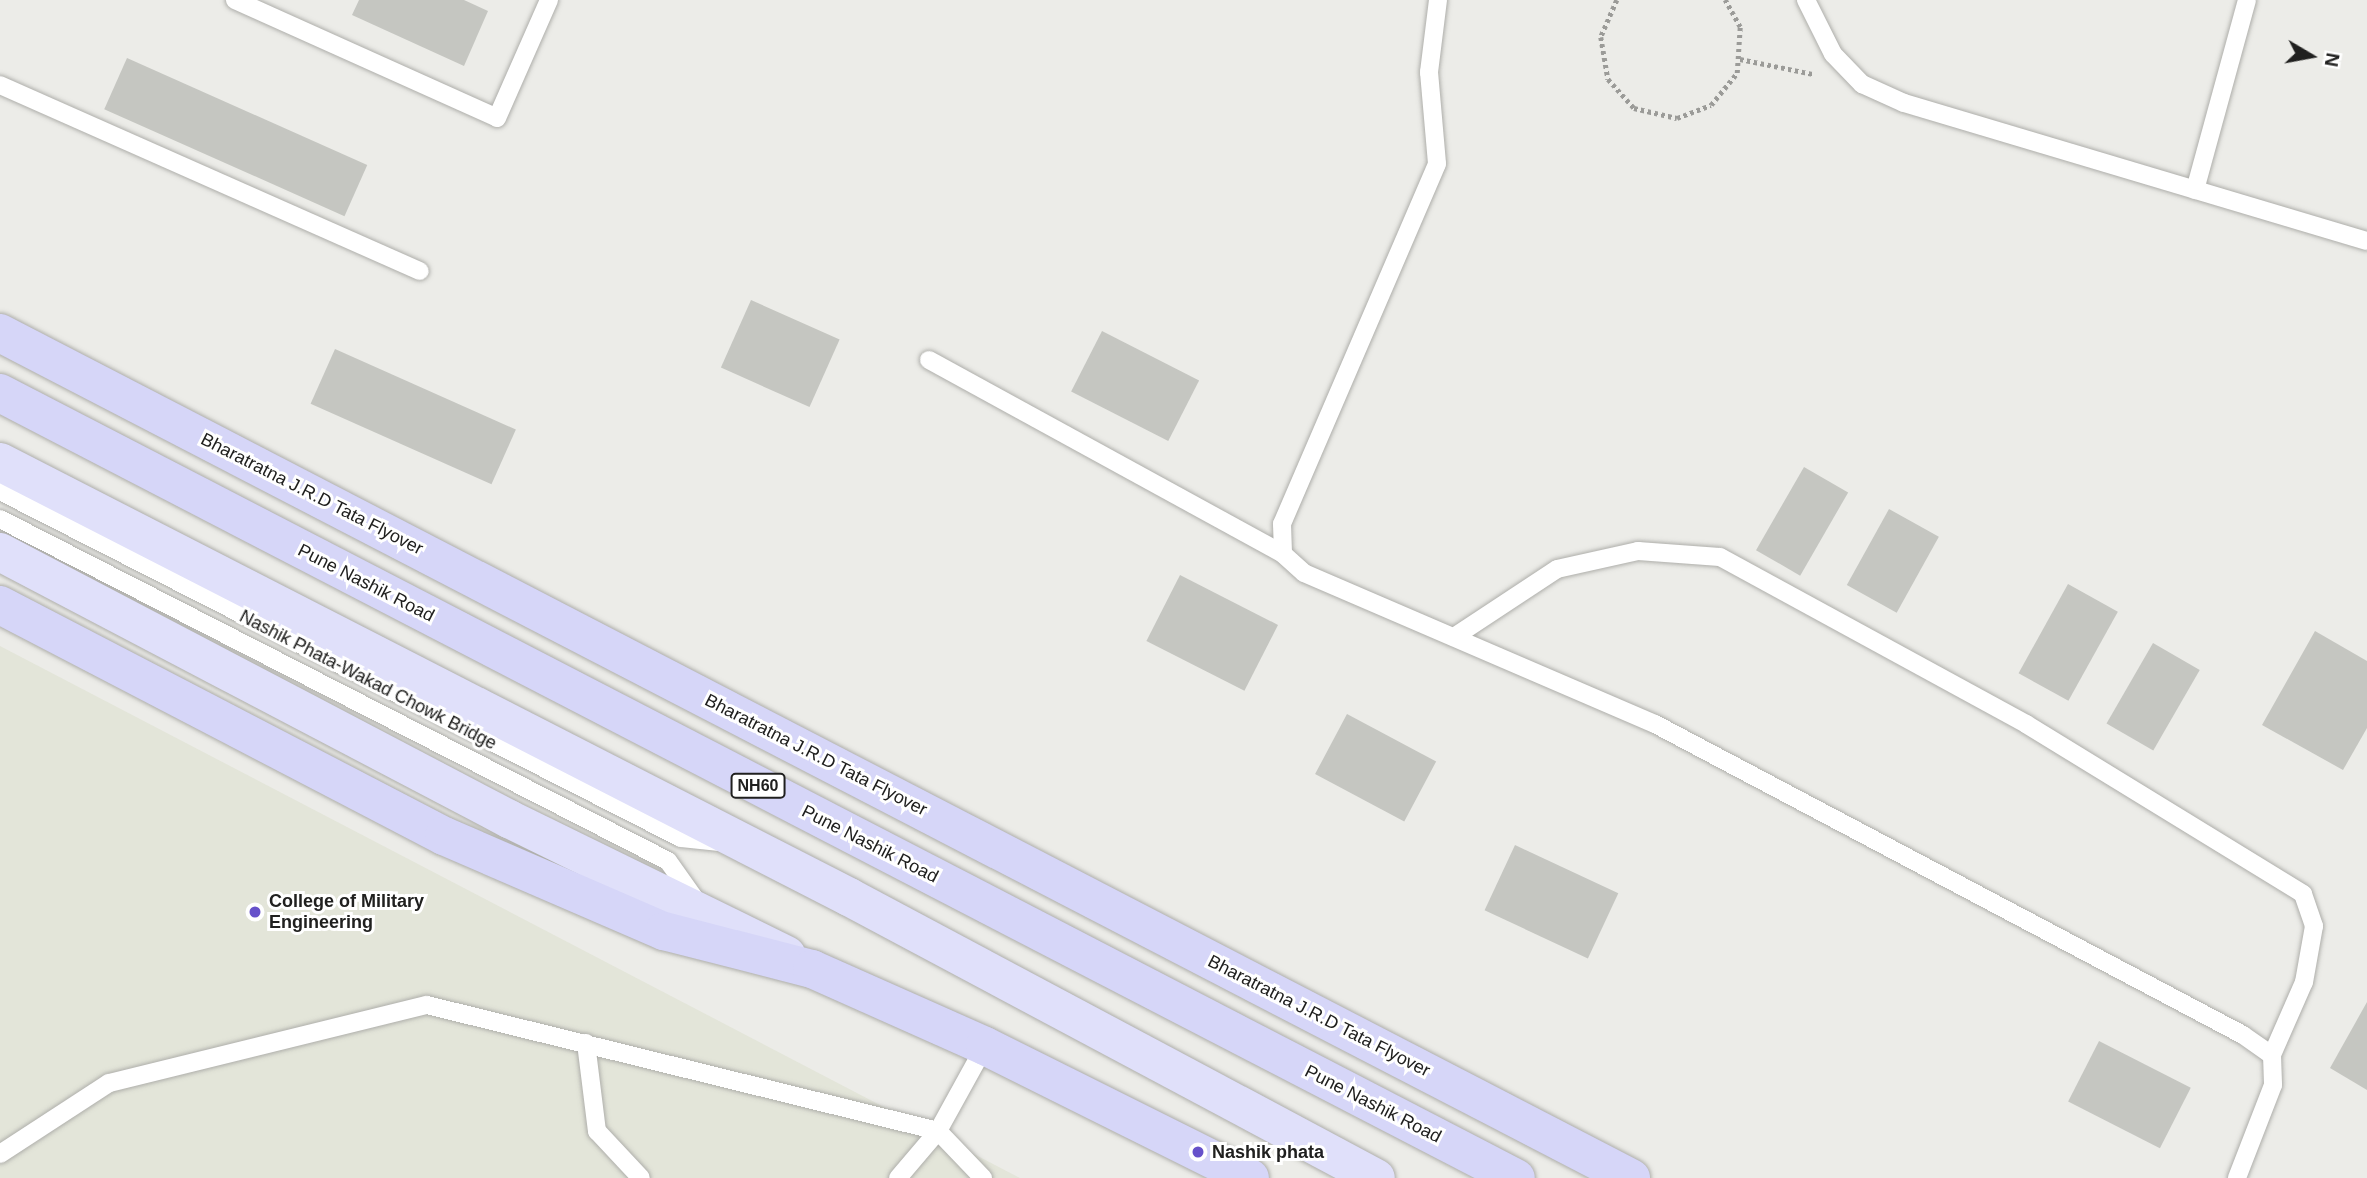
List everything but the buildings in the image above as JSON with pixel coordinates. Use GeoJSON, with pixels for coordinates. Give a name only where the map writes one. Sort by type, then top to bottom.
{"type":"FeatureCollection","features":[{"type":"Feature","properties":{"kind":"highway","name":"Bharatratna J.R.D Tata Flyover"},"geometry":{"type":"LineString","coordinates":[[0,333],[1631,1178]]}},
{"type":"Feature","properties":{"kind":"highway","name":"Pune Nashik Road"},"geometry":{"type":"LineString","coordinates":[[0,393],[1516,1178]]}},
{"type":"Feature","properties":{"kind":"highway"},"geometry":{"type":"LineString","coordinates":[[0,605],[444,836],[664,931],[812,969],[985,1046],[1250,1178]]}},
{"type":"Feature","properties":{"kind":"main road"},"geometry":{"type":"LineString","coordinates":[[0,462],[744,844],[1376,1178]]}},
{"type":"Feature","properties":{"kind":"main road"},"geometry":{"type":"LineString","coordinates":[[0,552],[509,819],[703,911],[812,969]]}},
{"type":"Feature","properties":{"kind":"lane"},"geometry":{"type":"LineString","coordinates":[[235,0],[497,118],[549,0]]}},
{"type":"Feature","properties":{"kind":"lane"},"geometry":{"type":"LineString","coordinates":[[1283,554],[1282,524],[1437,164],[1429,72],[1438,0]]}},
{"type":"Feature","properties":{"kind":"lane"},"geometry":{"type":"LineString","coordinates":[[1806,0],[1833,54],[1861,84],[2195,190],[2367,241]]}},
{"type":"Feature","properties":{"kind":"lane"},"geometry":{"type":"LineString","coordinates":[[2195,190],[2240,1]]}},
{"type":"Feature","properties":{"kind":"lane"},"geometry":{"type":"LineString","coordinates":[[0,85],[420,271]]}},
{"type":"Feature","properties":{"kind":"lane"},"geometry":{"type":"LineString","coordinates":[[929,360],[1283,554],[1304,573],[1655,724],[2272,1055]]}},
{"type":"Feature","properties":{"kind":"lane","name":"Nashik Phata-Wakad Chowk Bridge"},"geometry":{"type":"LineString","coordinates":[[0,491],[681,838],[744,844]]}},
{"type":"Feature","properties":{"kind":"lane","name":"Nashik Phata-Wakad Chowk Bridge"},"geometry":{"type":"LineString","coordinates":[[0,519],[668,861],[703,911]]}},
{"type":"Feature","properties":{"kind":"lane"},"geometry":{"type":"LineString","coordinates":[[1454,638],[1557,569],[1638,551],[1720,557],[2026,724],[2303,894],[2314,926],[2304,982],[2272,1055],[2273,1085],[2237,1178]]}},
{"type":"Feature","properties":{"kind":"lane"},"geometry":{"type":"LineString","coordinates":[[0,1154],[109,1083],[427,1005],[938,1131],[983,1178]]}},
{"type":"Feature","properties":{"kind":"lane"},"geometry":{"type":"LineString","coordinates":[[586,1043],[597,1131],[641,1178]]}},
{"type":"Feature","properties":{"kind":"lane"},"geometry":{"type":"LineString","coordinates":[[898,1178],[938,1131],[985,1046]]}},
{"type":"Feature","properties":{"kind":"path"},"geometry":{"type":"LineString","coordinates":[[1617,0],[1605,17],[1601,57],[1608,79],[1634,108],[1677,118],[1694,114],[1728,89],[1740,60],[1740,27],[1724,0]]}},
{"type":"Feature","properties":{"kind":"path"},"geometry":{"type":"LineString","coordinates":[[1740,60],[1861,84]]}},
{"type":"Feature","properties":{"kind":"shaded area","name":"College of Military Engineering"},"geometry":{"type":"Polygon","coordinates":[[[0,646],[1020,1178],[0,1178],[0,646]]]}},
{"type":"Feature","properties":{"kind":"place","name":"College of Military Engineering"},"geometry":{"type":"Point","coordinates":[255,912]}},
{"type":"Feature","properties":{"kind":"place","name":"Nashik phata"},"geometry":{"type":"Point","coordinates":[1198,1152]}}]}
